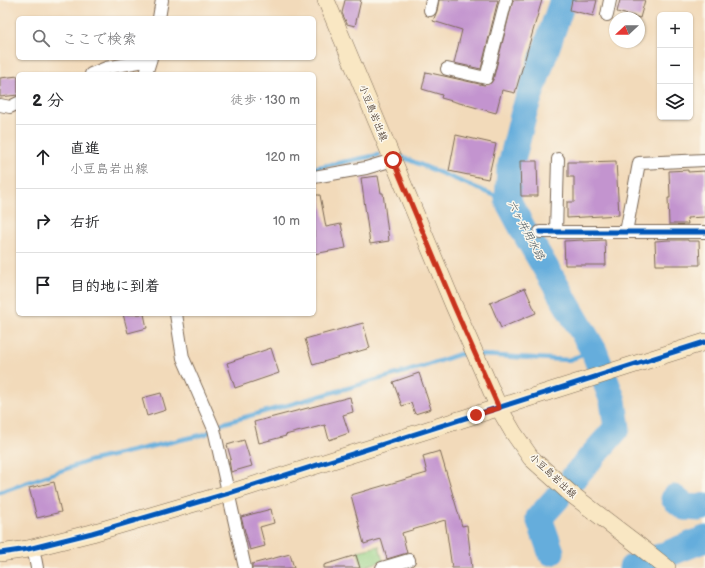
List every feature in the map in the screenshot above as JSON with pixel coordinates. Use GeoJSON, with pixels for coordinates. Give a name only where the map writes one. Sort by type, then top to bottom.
{"type":"FeatureCollection","features":[{"type":"Feature","properties":{"kind":"street"},"geometry":{"type":"LineString","coordinates":[[159,16],[162,0]]}},
{"type":"Feature","properties":{"kind":"street","name":"小豆島岩出線"},"geometry":{"type":"LineString","coordinates":[[326,0],[454,306],[499,408],[513,432],[531,458],[574,496],[667,568]]}},
{"type":"Feature","properties":{"kind":"street"},"geometry":{"type":"LineString","coordinates":[[447,68],[486,78],[506,0]]}},
{"type":"Feature","properties":{"kind":"street"},"geometry":{"type":"LineString","coordinates":[[607,15],[610,0]]}},
{"type":"Feature","properties":{"kind":"street"},"geometry":{"type":"LineString","coordinates":[[96,72],[106,68],[145,60]]}},
{"type":"Feature","properties":{"kind":"street"},"geometry":{"type":"LineString","coordinates":[[147,72],[150,60]]}},
{"type":"Feature","properties":{"kind":"street"},"geometry":{"type":"LineString","coordinates":[[0,106],[10,107],[16,104]]}},
{"type":"Feature","properties":{"kind":"street"},"geometry":{"type":"LineString","coordinates":[[316,177],[366,168],[393,160]]}},
{"type":"Feature","properties":{"kind":"street"},"geometry":{"type":"LineString","coordinates":[[556,232],[558,160]]}},
{"type":"Feature","properties":{"kind":"street"},"geometry":{"type":"LineString","coordinates":[[626,232],[639,164],[705,160]]}},
{"type":"Feature","properties":{"kind":"street"},"geometry":{"type":"LineString","coordinates":[[540,232],[705,232]]}},
{"type":"Feature","properties":{"kind":"street"},"geometry":{"type":"LineString","coordinates":[[176,316],[182,358],[214,429],[245,568]]}},
{"type":"Feature","properties":{"kind":"street"},"geometry":{"type":"LineString","coordinates":[[0,553],[92,533],[229,493],[705,342]]}},
{"type":"Feature","properties":{"kind":"street"},"geometry":{"type":"LineString","coordinates":[[32,547],[37,568]]}},
{"type":"Feature","properties":{"kind":"street"},"geometry":{"type":"LineString","coordinates":[[382,568],[409,560]]}},
{"type":"Feature","properties":{"kind":"green space"},"geometry":{"type":"Polygon","coordinates":[[[379,546],[383,561],[362,567],[358,551],[379,546]]]}},
{"type":"Feature","properties":{"kind":"building"},"geometry":{"type":"Polygon","coordinates":[[[345,0],[361,0],[355,26],[347,24],[342,13],[345,0]]]}},
{"type":"Feature","properties":{"kind":"building"},"geometry":{"type":"Polygon","coordinates":[[[439,0],[498,0],[481,69],[454,63],[462,30],[433,21],[439,0]]]}},
{"type":"Feature","properties":{"kind":"building"},"geometry":{"type":"Polygon","coordinates":[[[513,0],[542,0],[515,93],[502,90],[496,113],[441,98],[442,95],[422,89],[426,72],[484,85],[491,83],[513,0]]]}},
{"type":"Feature","properties":{"kind":"building"},"geometry":{"type":"Polygon","coordinates":[[[572,0],[597,0],[593,16],[570,10],[572,0]]]}},
{"type":"Feature","properties":{"kind":"building"},"geometry":{"type":"Polygon","coordinates":[[[620,0],[645,0],[642,12],[617,12],[620,0]]]}},
{"type":"Feature","properties":{"kind":"building"},"geometry":{"type":"Polygon","coordinates":[[[16,76],[16,95],[0,97],[0,78],[16,76]]]}},
{"type":"Feature","properties":{"kind":"building"},"geometry":{"type":"Polygon","coordinates":[[[456,135],[496,144],[488,179],[449,171],[456,135]]]}},
{"type":"Feature","properties":{"kind":"building"},"geometry":{"type":"Polygon","coordinates":[[[520,161],[537,161],[538,196],[521,196],[520,161]]]}},
{"type":"Feature","properties":{"kind":"building"},"geometry":{"type":"Polygon","coordinates":[[[616,161],[619,215],[567,218],[567,202],[574,202],[574,177],[568,177],[568,162],[616,161]]]}},
{"type":"Feature","properties":{"kind":"building"},"geometry":{"type":"Polygon","coordinates":[[[688,170],[688,172],[705,171],[705,217],[687,218],[688,224],[669,224],[669,171],[688,170]]]}},
{"type":"Feature","properties":{"kind":"building"},"geometry":{"type":"Polygon","coordinates":[[[378,176],[381,193],[383,193],[389,241],[370,244],[361,178],[378,176]]]}},
{"type":"Feature","properties":{"kind":"building"},"geometry":{"type":"Polygon","coordinates":[[[316,195],[320,195],[326,227],[341,224],[346,248],[316,254],[316,195]]]}},
{"type":"Feature","properties":{"kind":"building"},"geometry":{"type":"Polygon","coordinates":[[[605,240],[606,265],[565,265],[564,241],[605,240]]]}},
{"type":"Feature","properties":{"kind":"building"},"geometry":{"type":"Polygon","coordinates":[[[655,241],[699,241],[700,265],[656,265],[655,241]]]}},
{"type":"Feature","properties":{"kind":"building"},"geometry":{"type":"Polygon","coordinates":[[[525,288],[536,313],[501,328],[490,303],[525,288]]]}},
{"type":"Feature","properties":{"kind":"building"},"geometry":{"type":"Polygon","coordinates":[[[124,316],[144,316],[147,328],[128,333],[124,316]]]}},
{"type":"Feature","properties":{"kind":"building"},"geometry":{"type":"Polygon","coordinates":[[[363,323],[370,348],[313,365],[305,339],[363,323]]]}},
{"type":"Feature","properties":{"kind":"building"},"geometry":{"type":"Polygon","coordinates":[[[271,348],[279,373],[235,388],[227,363],[271,348]]]}},
{"type":"Feature","properties":{"kind":"building"},"geometry":{"type":"Polygon","coordinates":[[[419,373],[431,409],[415,414],[411,403],[402,406],[393,382],[419,373]]]}},
{"type":"Feature","properties":{"kind":"building"},"geometry":{"type":"Polygon","coordinates":[[[161,393],[166,410],[147,416],[142,398],[161,393]]]}},
{"type":"Feature","properties":{"kind":"building"},"geometry":{"type":"Polygon","coordinates":[[[350,397],[353,412],[343,415],[349,433],[329,440],[325,425],[259,443],[254,422],[350,397]]]}},
{"type":"Feature","properties":{"kind":"building"},"geometry":{"type":"Polygon","coordinates":[[[244,440],[252,466],[231,472],[229,460],[231,459],[227,445],[244,440]]]}},
{"type":"Feature","properties":{"kind":"building"},"geometry":{"type":"Polygon","coordinates":[[[440,451],[462,526],[467,525],[472,568],[452,568],[445,520],[402,533],[407,553],[387,559],[381,539],[364,544],[351,495],[427,473],[423,456],[440,451]]]}},
{"type":"Feature","properties":{"kind":"building"},"geometry":{"type":"Polygon","coordinates":[[[54,482],[61,512],[37,518],[29,488],[54,482]]]}},
{"type":"Feature","properties":{"kind":"building"},"geometry":{"type":"Polygon","coordinates":[[[271,509],[274,523],[260,527],[265,546],[250,550],[241,517],[271,509]]]}},
{"type":"Feature","properties":{"kind":"building"},"geometry":{"type":"Polygon","coordinates":[[[290,554],[294,568],[252,568],[252,564],[290,554]]]}},
{"type":"Feature","properties":{"kind":"building"},"geometry":{"type":"Polygon","coordinates":[[[356,555],[360,568],[324,568],[324,565],[356,555]]]}},
{"type":"Feature","properties":{"kind":"waterway","name":"六ヶ井用水路"},"geometry":{"type":"LineString","coordinates":[[563,0],[524,112],[510,169],[508,201],[594,351],[613,401],[617,428],[574,477]]}},
{"type":"Feature","properties":{"kind":"waterway"},"geometry":{"type":"LineString","coordinates":[[316,168],[378,155]]}},
{"type":"Feature","properties":{"kind":"waterway"},"geometry":{"type":"LineString","coordinates":[[402,157],[508,201]]}},
{"type":"Feature","properties":{"kind":"waterway"},"geometry":{"type":"LineString","coordinates":[[480,355],[568,360],[594,351]]}},
{"type":"Feature","properties":{"kind":"waterway"},"geometry":{"type":"LineString","coordinates":[[0,492],[89,461],[206,434],[221,424],[422,367],[460,354],[471,355]]}},
{"type":"Feature","properties":{"kind":"waterway","name":"六ヶ井用水路"},"geometry":{"type":"LineString","coordinates":[[551,552],[539,518],[557,498]]}},
{"type":"Feature","properties":{"kind":"waterway","name":"六ヶ井用水路"},"geometry":{"type":"LineString","coordinates":[[674,498],[685,507],[700,508],[705,506]]}},
{"type":"Feature","properties":{"kind":"waterway"},"geometry":{"type":"LineString","coordinates":[[632,568],[705,539]]}},
{"type":"Feature","properties":{"kind":"cycle path"},"geometry":{"type":"LineString","coordinates":[[540,232],[705,232]]}},
{"type":"Feature","properties":{"kind":"cycle path"},"geometry":{"type":"LineString","coordinates":[[0,553],[28,549],[92,533],[229,493],[705,342]]}},
{"type":"Feature","properties":{"kind":"route"},"geometry":{"type":"LineString","coordinates":[[393,160],[454,306],[499,408],[476,415]]}}]}
